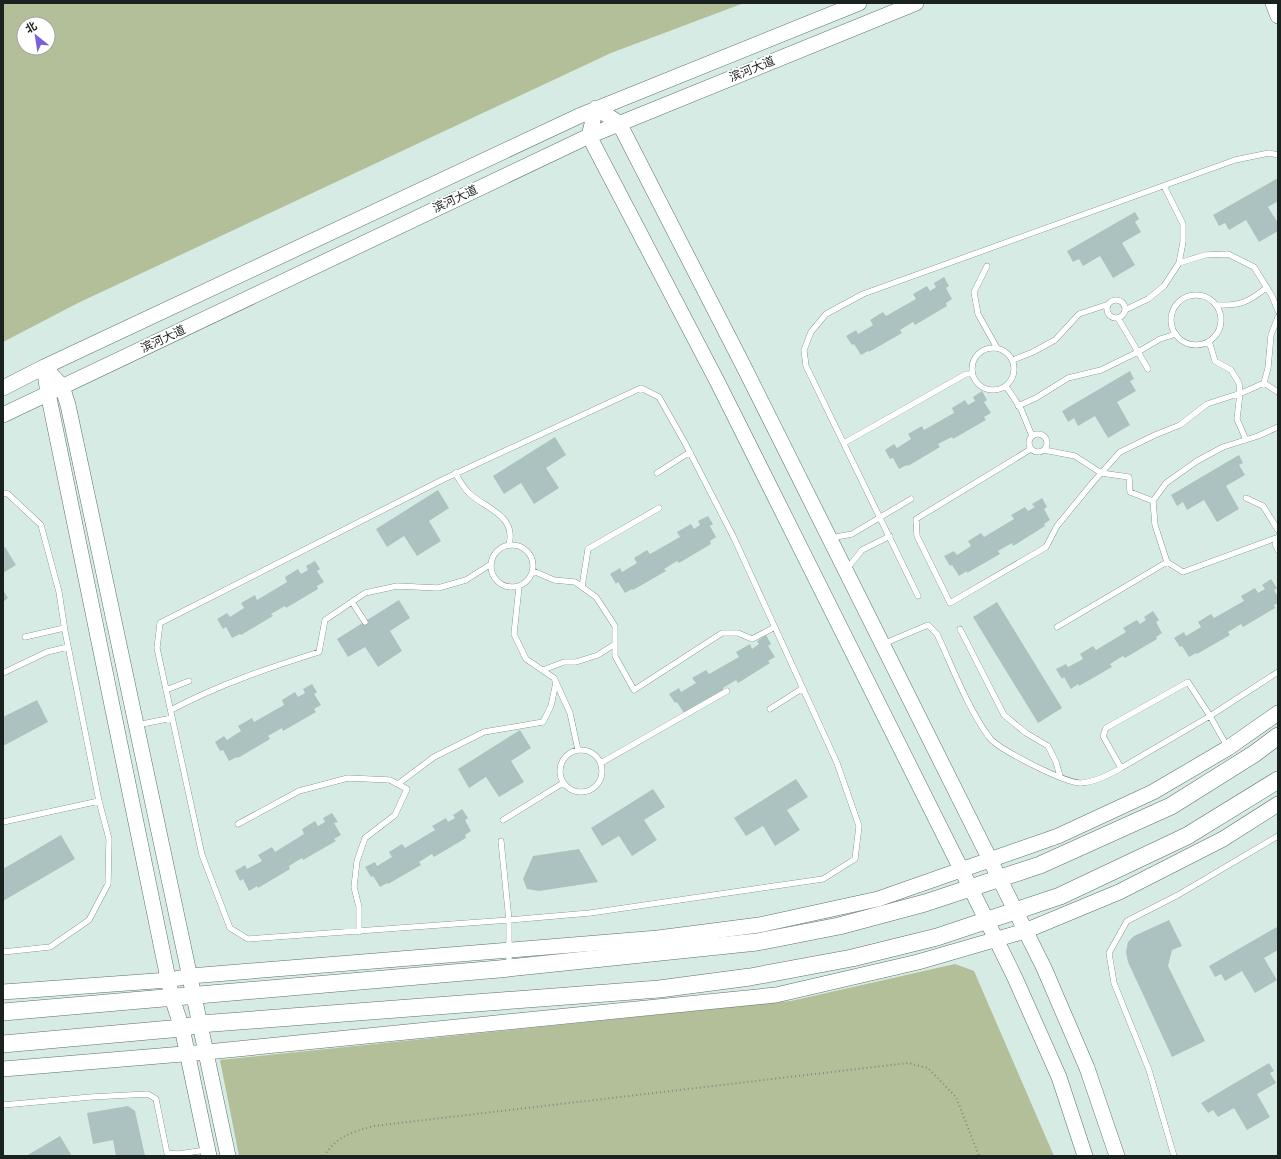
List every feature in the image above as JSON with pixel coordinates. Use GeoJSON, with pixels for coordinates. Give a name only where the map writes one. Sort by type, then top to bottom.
{"type":"FeatureCollection","features":[{"type":"Feature","properties":{"kind":"main road"},"geometry":{"type":"LineString","coordinates":[[3,1012],[172,998],[193,994],[509,968],[757,942],[839,926],[925,903],[1040,865],[1171,806],[1254,754],[1278,736]]}},
{"type":"Feature","properties":{"kind":"main road"},"geometry":{"type":"LineString","coordinates":[[3,1044],[182,1028],[200,1024],[659,989],[750,977],[852,958],[937,937],[1016,912],[1060,896],[1187,836],[1278,780]]}},
{"type":"Feature","properties":{"kind":"street","name":"滨河大道"},"geometry":{"type":"LineString","coordinates":[[3,388],[44,367],[596,108],[859,3]]}},
{"type":"Feature","properties":{"kind":"street","name":"滨河大道"},"geometry":{"type":"LineString","coordinates":[[3,415],[619,122],[916,3]]}},
{"type":"Feature","properties":{"kind":"street"},"geometry":{"type":"LineString","coordinates":[[1273,3],[1278,16]]}},
{"type":"Feature","properties":{"kind":"street"},"geometry":{"type":"LineString","coordinates":[[1085,1156],[1059,1077],[972,888],[718,383],[589,136],[596,108],[619,122],[1044,968],[1087,1068],[1117,1156]]}},
{"type":"Feature","properties":{"kind":"street"},"geometry":{"type":"LineString","coordinates":[[44,367],[62,386],[68,405],[228,1156]]}},
{"type":"Feature","properties":{"kind":"street"},"geometry":{"type":"LineString","coordinates":[[44,367],[48,393],[172,998],[182,1028],[208,1153]]}},
{"type":"Feature","properties":{"kind":"street"},"geometry":{"type":"LineString","coordinates":[[3,992],[169,980],[190,976],[658,938],[759,925],[878,899],[1058,836],[1153,792],[1228,748],[1278,713]]}},
{"type":"Feature","properties":{"kind":"street"},"geometry":{"type":"LineString","coordinates":[[3,1069],[187,1052],[206,1052],[776,995],[918,962],[1025,930],[1119,892],[1223,839],[1278,804]]}},
{"type":"Feature","properties":{"kind":"lane"},"geometry":{"type":"LineString","coordinates":[[918,596],[806,366],[804,350],[811,332],[826,314],[863,294],[1235,160],[1269,153],[1278,155]]}},
{"type":"Feature","properties":{"kind":"lane"},"geometry":{"type":"LineString","coordinates":[[1125,310],[1148,299],[1164,286],[1179,263],[1183,242],[1182,224],[1164,186]]}},
{"type":"Feature","properties":{"kind":"lane"},"geometry":{"type":"LineString","coordinates":[[1179,263],[1205,255],[1228,254],[1254,267],[1272,296],[1278,311]]}},
{"type":"Feature","properties":{"kind":"lane"},"geometry":{"type":"LineString","coordinates":[[987,266],[974,292],[978,314],[997,348],[1009,354],[1013,360],[1014,374],[1006,386],[1000,389],[986,389],[979,386],[972,374],[973,360],[983,350],[997,348]]}},
{"type":"Feature","properties":{"kind":"lane"},"geometry":{"type":"LineString","coordinates":[[1217,306],[1233,306],[1251,300],[1267,287]]}},
{"type":"Feature","properties":{"kind":"lane"},"geometry":{"type":"LineString","coordinates":[[1196,294],[1211,300],[1217,306],[1220,313],[1220,328],[1216,336],[1209,341],[1202,344],[1194,344],[1186,342],[1176,334],[1171,323],[1172,314],[1175,306],[1181,300],[1196,294]]}},
{"type":"Feature","properties":{"kind":"lane"},"geometry":{"type":"LineString","coordinates":[[1013,360],[1033,352],[1055,340],[1079,314],[1114,301],[1120,301],[1124,305],[1125,310],[1123,316],[1118,318]]}},
{"type":"Feature","properties":{"kind":"lane"},"geometry":{"type":"LineString","coordinates":[[1109,304],[1107,310],[1110,315],[1118,318],[1148,369]]}},
{"type":"Feature","properties":{"kind":"lane"},"geometry":{"type":"LineString","coordinates":[[1264,383],[1268,368],[1271,336],[1278,317]]}},
{"type":"Feature","properties":{"kind":"lane"},"geometry":{"type":"LineString","coordinates":[[1018,406],[1036,398],[1068,378],[1101,370],[1138,352],[1160,339],[1176,334]]}},
{"type":"Feature","properties":{"kind":"lane"},"geometry":{"type":"LineString","coordinates":[[1209,341],[1215,361],[1231,370],[1239,383],[1240,393],[1237,419],[1246,440]]}},
{"type":"Feature","properties":{"kind":"lane"},"geometry":{"type":"LineString","coordinates":[[844,443],[925,396],[966,374],[972,374]]}},
{"type":"Feature","properties":{"kind":"lane"},"geometry":{"type":"LineString","coordinates":[[1264,383],[1278,392]]}},
{"type":"Feature","properties":{"kind":"lane"},"geometry":{"type":"LineString","coordinates":[[1031,449],[916,519],[917,536],[950,603],[1046,547],[1057,526],[1120,452],[1180,425],[1207,404],[1264,383]]}},
{"type":"Feature","properties":{"kind":"lane"},"geometry":{"type":"LineString","coordinates":[[1006,386],[1018,406],[1032,436]]}},
{"type":"Feature","properties":{"kind":"lane"},"geometry":{"type":"LineString","coordinates":[[641,388],[659,397],[690,452],[734,538],[837,763],[859,826],[855,859],[823,879],[590,913],[359,932],[248,939],[230,928],[202,855],[157,648],[160,623],[456,473],[641,388]]}},
{"type":"Feature","properties":{"kind":"lane"},"geometry":{"type":"LineString","coordinates":[[1277,538],[1183,572],[1167,562],[1155,525],[1153,502],[1166,483],[1197,462],[1223,447],[1246,440],[1278,427]]}},
{"type":"Feature","properties":{"kind":"lane"},"geometry":{"type":"LineString","coordinates":[[1044,450],[1047,444],[1046,438],[1038,434],[1032,436],[1029,441],[1031,449],[1036,452],[1044,450],[1075,456],[1101,473],[1129,477],[1130,492],[1153,502]]}},
{"type":"Feature","properties":{"kind":"lane"},"geometry":{"type":"LineString","coordinates":[[657,473],[690,452]]}},
{"type":"Feature","properties":{"kind":"lane"},"geometry":{"type":"LineString","coordinates":[[456,473],[468,492],[491,507],[507,523],[511,537],[509,545]]}},
{"type":"Feature","properties":{"kind":"lane"},"geometry":{"type":"LineString","coordinates":[[3,493],[8,494],[41,525],[59,592],[64,628],[99,802],[109,838],[108,884],[89,920],[50,947],[3,952]]}},
{"type":"Feature","properties":{"kind":"lane"},"geometry":{"type":"LineString","coordinates":[[1246,498],[1263,506],[1278,530]]}},
{"type":"Feature","properties":{"kind":"lane"},"geometry":{"type":"LineString","coordinates":[[829,538],[852,534],[911,499]]}},
{"type":"Feature","properties":{"kind":"lane"},"geometry":{"type":"LineString","coordinates":[[582,587],[588,549],[659,508]]}},
{"type":"Feature","properties":{"kind":"lane"},"geometry":{"type":"LineString","coordinates":[[846,572],[862,550],[890,536]]}},
{"type":"Feature","properties":{"kind":"lane"},"geometry":{"type":"LineString","coordinates":[[1277,538],[1275,544],[1278,550]]}},
{"type":"Feature","properties":{"kind":"lane"},"geometry":{"type":"LineString","coordinates":[[509,545],[516,545],[528,552],[534,565],[530,578],[519,587],[505,587],[498,583],[491,571],[491,564],[497,551],[509,545]]}},
{"type":"Feature","properties":{"kind":"lane"},"geometry":{"type":"LineString","coordinates":[[1057,627],[1167,562]]}},
{"type":"Feature","properties":{"kind":"lane"},"geometry":{"type":"LineString","coordinates":[[171,710],[201,694],[252,674],[319,652],[325,620],[365,593],[397,586],[438,588],[466,580],[491,564]]}},
{"type":"Feature","properties":{"kind":"lane"},"geometry":{"type":"LineString","coordinates":[[533,571],[554,580],[575,582],[596,597],[615,626],[615,656],[634,690],[722,633],[738,633],[752,639],[774,627]]}},
{"type":"Feature","properties":{"kind":"lane"},"geometry":{"type":"LineString","coordinates":[[519,587],[514,634],[526,659],[554,678],[570,714],[578,750]]}},
{"type":"Feature","properties":{"kind":"lane"},"geometry":{"type":"LineString","coordinates":[[352,602],[365,622]]}},
{"type":"Feature","properties":{"kind":"lane"},"geometry":{"type":"LineString","coordinates":[[882,645],[928,625],[937,634],[975,714],[990,739],[1022,760],[1080,784],[1103,777],[1121,768],[1210,716],[1278,672]]}},
{"type":"Feature","properties":{"kind":"lane"},"geometry":{"type":"LineString","coordinates":[[25,637],[64,628]]}},
{"type":"Feature","properties":{"kind":"lane"},"geometry":{"type":"LineString","coordinates":[[960,629],[1004,715],[1026,733],[1048,746],[1056,762],[1060,776]]}},
{"type":"Feature","properties":{"kind":"lane"},"geometry":{"type":"LineString","coordinates":[[543,670],[564,662],[576,662],[598,655],[615,644]]}},
{"type":"Feature","properties":{"kind":"lane"},"geometry":{"type":"LineString","coordinates":[[3,673],[47,652],[68,647]]}},
{"type":"Feature","properties":{"kind":"lane"},"geometry":{"type":"LineString","coordinates":[[166,690],[188,681]]}},
{"type":"Feature","properties":{"kind":"lane"},"geometry":{"type":"LineString","coordinates":[[398,784],[434,757],[484,732],[543,722],[551,706],[556,682]]}},
{"type":"Feature","properties":{"kind":"lane"},"geometry":{"type":"LineString","coordinates":[[1121,768],[1103,736],[1106,728],[1188,682],[1228,748]]}},
{"type":"Feature","properties":{"kind":"lane"},"geometry":{"type":"LineString","coordinates":[[770,709],[802,688]]}},
{"type":"Feature","properties":{"kind":"lane"},"geometry":{"type":"LineString","coordinates":[[601,763],[727,691]]}},
{"type":"Feature","properties":{"kind":"lane"},"geometry":{"type":"LineString","coordinates":[[137,725],[172,718]]}},
{"type":"Feature","properties":{"kind":"lane"},"geometry":{"type":"LineString","coordinates":[[578,750],[592,752],[601,763],[603,770],[599,783],[588,792],[574,792],[563,783],[560,769],[566,756],[578,750]]}},
{"type":"Feature","properties":{"kind":"lane"},"geometry":{"type":"LineString","coordinates":[[238,824],[300,791],[348,778],[390,780],[407,790],[395,815],[365,838],[357,862],[354,886],[359,907],[359,932]]}},
{"type":"Feature","properties":{"kind":"lane"},"geometry":{"type":"LineString","coordinates":[[503,820],[563,783]]}},
{"type":"Feature","properties":{"kind":"lane"},"geometry":{"type":"LineString","coordinates":[[3,822],[99,802]]}},
{"type":"Feature","properties":{"kind":"lane"},"geometry":{"type":"LineString","coordinates":[[1174,1156],[1148,1070],[1114,983],[1109,953],[1127,921],[1178,895],[1278,836]]}},
{"type":"Feature","properties":{"kind":"lane"},"geometry":{"type":"LineString","coordinates":[[501,841],[509,920],[509,968]]}},
{"type":"Feature","properties":{"kind":"lane"},"geometry":{"type":"LineString","coordinates":[[3,1105],[91,1097],[148,1094],[156,1099],[167,1153],[208,1153]]}},
{"type":"Feature","properties":{"kind":"path"},"geometry":{"type":"LineString","coordinates":[[324,1156],[331,1145],[348,1134],[374,1126],[908,1063],[928,1068],[956,1097],[980,1156]]}},
{"type":"Feature","properties":{"kind":"green space"},"geometry":{"type":"Polygon","coordinates":[[[3,3],[744,3],[611,53],[78,303],[3,342],[3,3]]]}},
{"type":"Feature","properties":{"kind":"green space"},"geometry":{"type":"Polygon","coordinates":[[[955,964],[974,971],[1054,1156],[239,1156],[220,1060],[791,1001],[955,964]]]}},
{"type":"Feature","properties":{"kind":"building"},"geometry":{"type":"Polygon","coordinates":[[[1278,178],[1278,201],[1268,207],[1278,223],[1278,231],[1259,242],[1246,220],[1229,230],[1225,223],[1219,226],[1213,215],[1278,178]]]}},
{"type":"Feature","properties":{"kind":"building"},"geometry":{"type":"Polygon","coordinates":[[[1135,212],[1139,219],[1135,222],[1141,232],[1122,243],[1135,265],[1113,278],[1100,256],[1083,266],[1079,259],[1073,262],[1067,251],[1135,212]]]}},
{"type":"Feature","properties":{"kind":"building"},"geometry":{"type":"Polygon","coordinates":[[[944,277],[949,286],[946,288],[952,299],[946,303],[947,306],[915,325],[913,322],[900,330],[902,333],[869,352],[868,351],[861,355],[854,344],[852,345],[846,336],[856,330],[858,334],[873,325],[870,320],[883,312],[886,316],[916,299],[913,294],[927,286],[930,291],[936,287],[934,283],[944,277]]]}},
{"type":"Feature","properties":{"kind":"building"},"geometry":{"type":"Polygon","coordinates":[[[1130,371],[1134,379],[1130,381],[1136,391],[1117,402],[1130,425],[1108,438],[1095,416],[1078,426],[1074,418],[1068,422],[1062,411],[1130,371]]]}},
{"type":"Feature","properties":{"kind":"building"},"geometry":{"type":"Polygon","coordinates":[[[982,391],[987,400],[984,402],[991,413],[984,417],[986,420],[953,439],[952,437],[938,444],[940,447],[908,466],[907,465],[899,469],[893,458],[890,459],[885,450],[894,444],[897,448],[911,439],[908,434],[922,426],[924,430],[954,413],[952,408],[965,400],[968,405],[975,401],[973,397],[982,391]]]}},
{"type":"Feature","properties":{"kind":"building"},"geometry":{"type":"Polygon","coordinates":[[[555,437],[566,455],[546,468],[559,488],[534,504],[521,483],[504,494],[493,476],[555,437]]]}},
{"type":"Feature","properties":{"kind":"building"},"geometry":{"type":"Polygon","coordinates":[[[1239,455],[1243,463],[1239,465],[1245,475],[1226,486],[1239,509],[1217,522],[1204,500],[1187,510],[1183,502],[1177,506],[1171,495],[1239,455]]]}},
{"type":"Feature","properties":{"kind":"building"},"geometry":{"type":"Polygon","coordinates":[[[438,490],[449,508],[429,521],[441,541],[417,556],[404,536],[387,547],[376,529],[438,490]]]}},
{"type":"Feature","properties":{"kind":"building"},"geometry":{"type":"Polygon","coordinates":[[[1042,498],[1047,507],[1044,509],[1050,520],[1044,524],[1045,526],[1013,546],[1012,543],[998,551],[1000,554],[967,573],[967,571],[959,576],[952,565],[950,566],[944,556],[954,551],[957,555],[971,546],[968,541],[981,533],[984,537],[1014,519],[1011,515],[1025,507],[1028,511],[1035,507],[1032,504],[1042,498]]]}},
{"type":"Feature","properties":{"kind":"building"},"geometry":{"type":"Polygon","coordinates":[[[708,516],[713,524],[710,526],[716,537],[710,541],[711,544],[679,563],[677,561],[664,569],[666,571],[633,590],[632,589],[625,593],[618,582],[616,584],[610,574],[620,568],[622,572],[637,563],[634,558],[647,550],[650,554],[680,537],[677,532],[691,524],[694,529],[700,525],[698,521],[708,516]]]}},
{"type":"Feature","properties":{"kind":"building"},"geometry":{"type":"Polygon","coordinates":[[[5,547],[16,565],[3,573],[3,548],[5,547]]]}},
{"type":"Feature","properties":{"kind":"building"},"geometry":{"type":"Polygon","coordinates":[[[315,561],[320,569],[317,571],[324,582],[317,586],[318,589],[286,608],[285,606],[271,614],[273,616],[241,635],[240,634],[232,638],[226,627],[223,629],[217,619],[227,613],[230,617],[244,608],[241,603],[255,595],[257,600],[287,582],[285,577],[298,569],[301,574],[308,570],[306,566],[315,561]]]}},
{"type":"Feature","properties":{"kind":"building"},"geometry":{"type":"Polygon","coordinates":[[[1271,579],[1277,588],[1274,590],[1278,597],[1278,603],[1274,605],[1275,608],[1243,627],[1241,624],[1228,632],[1230,635],[1197,654],[1196,653],[1189,657],[1182,646],[1180,647],[1174,638],[1184,632],[1186,636],[1201,627],[1198,622],[1211,614],[1214,618],[1244,601],[1241,596],[1255,588],[1258,593],[1265,589],[1262,585],[1271,579]]]}},
{"type":"Feature","properties":{"kind":"building"},"geometry":{"type":"Polygon","coordinates":[[[3,590],[8,598],[3,602],[3,590]]]}},
{"type":"Feature","properties":{"kind":"building"},"geometry":{"type":"Polygon","coordinates":[[[399,600],[410,618],[390,631],[402,651],[378,667],[365,647],[348,657],[337,639],[399,600]]]}},
{"type":"Feature","properties":{"kind":"building"},"geometry":{"type":"Polygon","coordinates":[[[997,602],[1062,708],[1038,723],[973,617],[997,602]]]}},
{"type":"Feature","properties":{"kind":"building"},"geometry":{"type":"Polygon","coordinates":[[[1153,611],[1159,620],[1156,622],[1162,633],[1156,637],[1157,639],[1125,658],[1123,656],[1110,664],[1112,667],[1079,686],[1078,684],[1071,689],[1064,677],[1062,679],[1056,669],[1066,664],[1068,667],[1083,659],[1080,654],[1093,646],[1096,650],[1126,632],[1123,628],[1137,620],[1140,624],[1146,620],[1144,617],[1153,611]]]}},
{"type":"Feature","properties":{"kind":"building"},"geometry":{"type":"Polygon","coordinates":[[[766,635],[771,644],[768,646],[775,657],[768,661],[770,663],[738,683],[736,680],[723,688],[724,691],[684,713],[677,702],[675,703],[669,694],[679,688],[681,692],[696,683],[692,678],[706,670],[709,674],[739,657],[736,652],[750,644],[752,649],[759,644],[757,641],[766,635]]]}},
{"type":"Feature","properties":{"kind":"building"},"geometry":{"type":"Polygon","coordinates":[[[312,684],[317,692],[314,694],[321,705],[314,709],[316,712],[283,731],[282,728],[268,736],[270,739],[238,758],[237,757],[229,761],[223,750],[220,751],[215,742],[224,736],[227,740],[241,731],[238,726],[252,718],[254,722],[284,705],[282,700],[295,692],[298,697],[305,693],[303,689],[312,684]]]}},
{"type":"Feature","properties":{"kind":"building"},"geometry":{"type":"Polygon","coordinates":[[[37,700],[48,722],[3,746],[3,717],[37,700]]]}},
{"type":"Feature","properties":{"kind":"building"},"geometry":{"type":"Polygon","coordinates":[[[520,730],[531,748],[511,761],[524,782],[499,797],[486,777],[469,788],[458,769],[520,730]]]}},
{"type":"Feature","properties":{"kind":"building"},"geometry":{"type":"Polygon","coordinates":[[[796,779],[808,797],[787,810],[800,830],[775,846],[763,826],[746,836],[734,818],[796,779]]]}},
{"type":"Feature","properties":{"kind":"building"},"geometry":{"type":"Polygon","coordinates":[[[653,789],[665,807],[644,820],[657,840],[632,856],[619,836],[602,846],[591,828],[653,789]]]}},
{"type":"Feature","properties":{"kind":"building"},"geometry":{"type":"Polygon","coordinates":[[[462,809],[468,818],[465,820],[471,831],[465,835],[466,838],[434,857],[432,854],[419,862],[421,865],[388,884],[387,883],[380,887],[373,876],[371,877],[365,867],[375,862],[377,866],[392,857],[389,852],[402,844],[405,848],[435,830],[432,826],[446,818],[448,822],[455,818],[453,815],[462,809]]]}},
{"type":"Feature","properties":{"kind":"building"},"geometry":{"type":"Polygon","coordinates":[[[332,813],[338,822],[334,823],[341,835],[334,839],[336,841],[303,860],[302,858],[289,866],[290,869],[258,888],[257,886],[249,891],[243,879],[240,881],[235,871],[245,865],[247,869],[262,861],[258,855],[272,847],[275,852],[304,834],[302,829],[315,821],[318,826],[325,822],[323,818],[332,813]]]}},
{"type":"Feature","properties":{"kind":"building"},"geometry":{"type":"Polygon","coordinates":[[[61,835],[75,859],[3,901],[3,869],[61,835]]]}},
{"type":"Feature","properties":{"kind":"building"},"geometry":{"type":"Polygon","coordinates":[[[579,849],[598,882],[539,891],[527,889],[523,879],[533,856],[579,849]]]}},
{"type":"Feature","properties":{"kind":"building"},"geometry":{"type":"Polygon","coordinates":[[[1169,920],[1182,946],[1172,950],[1168,966],[1205,1041],[1172,1057],[1128,962],[1126,952],[1128,942],[1134,936],[1169,920]]]}},
{"type":"Feature","properties":{"kind":"building"},"geometry":{"type":"Polygon","coordinates":[[[1277,927],[1278,950],[1264,958],[1277,980],[1255,993],[1242,971],[1225,981],[1221,974],[1215,977],[1209,966],[1277,927]]]}},
{"type":"Feature","properties":{"kind":"building"},"geometry":{"type":"Polygon","coordinates":[[[1269,1063],[1274,1071],[1270,1073],[1276,1083],[1257,1094],[1270,1117],[1247,1130],[1234,1108],[1218,1117],[1213,1110],[1208,1113],[1201,1103],[1269,1063]]]}},
{"type":"Feature","properties":{"kind":"building"},"geometry":{"type":"Polygon","coordinates":[[[128,1106],[135,1111],[145,1156],[116,1156],[113,1140],[93,1144],[87,1113],[128,1106]]]}},
{"type":"Feature","properties":{"kind":"building"},"geometry":{"type":"Polygon","coordinates":[[[60,1136],[72,1156],[26,1156],[60,1136]]]}}]}
